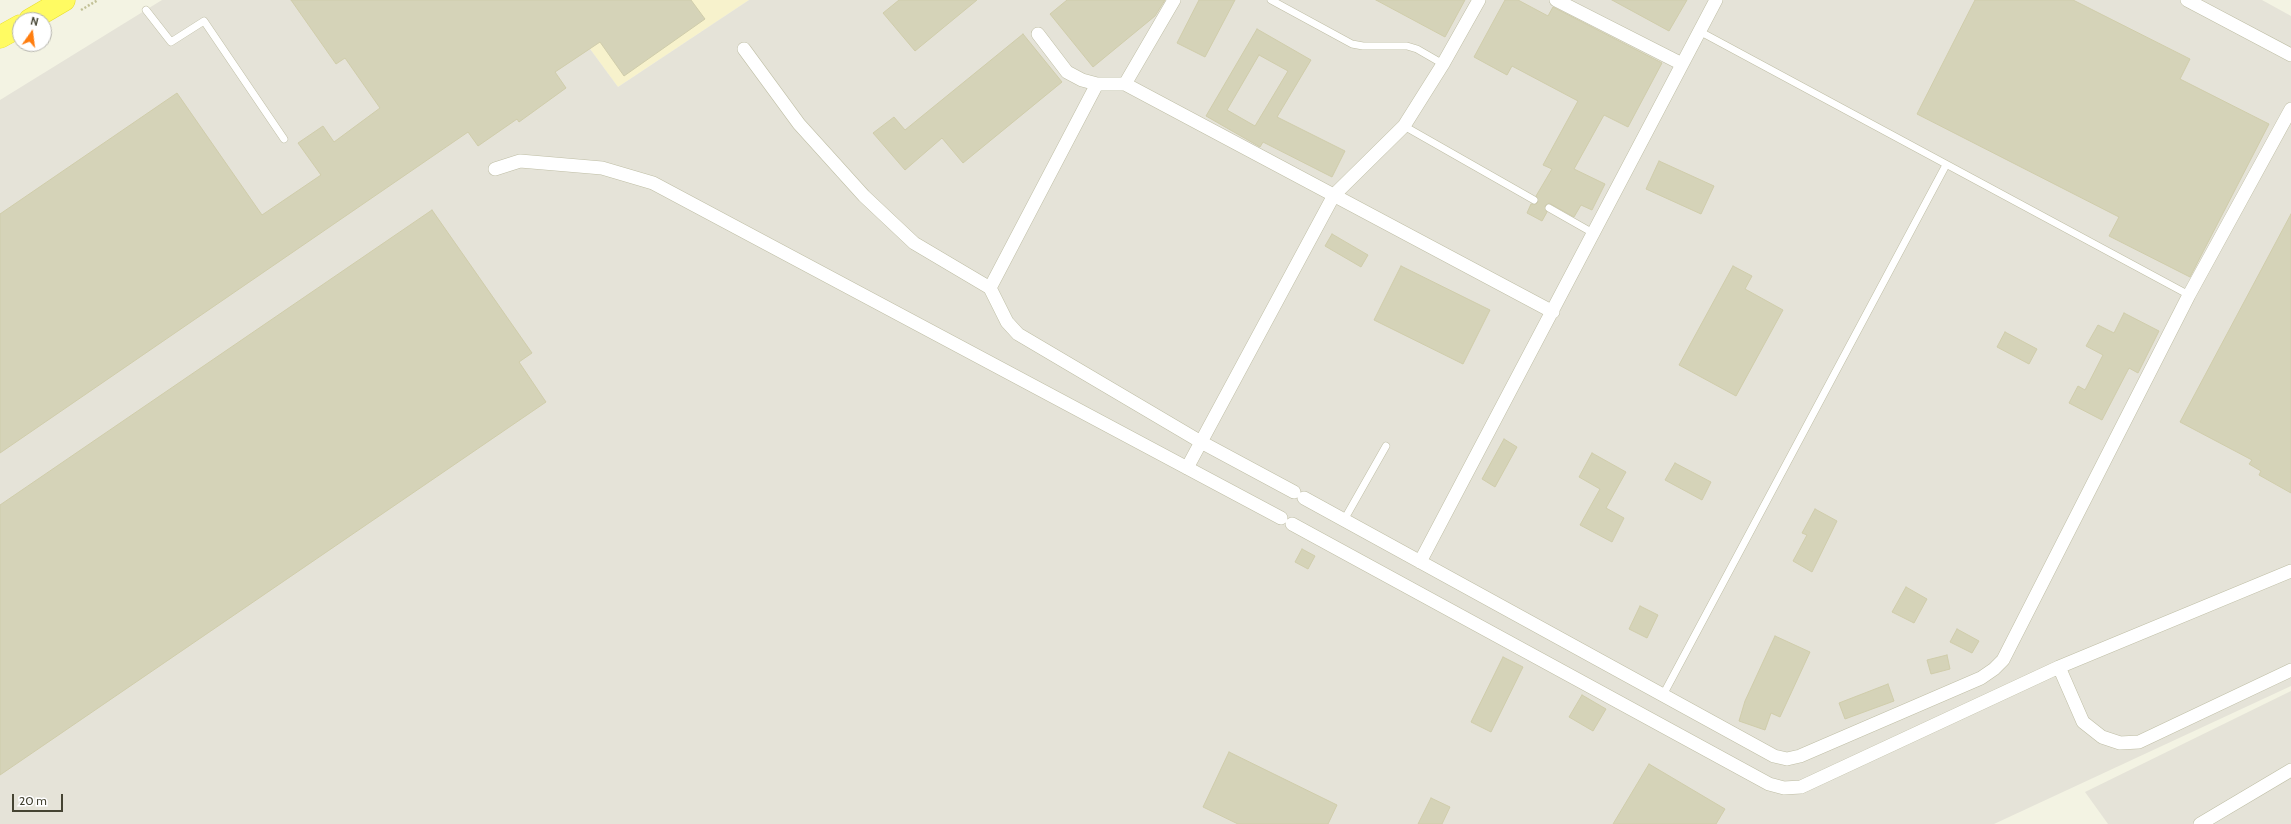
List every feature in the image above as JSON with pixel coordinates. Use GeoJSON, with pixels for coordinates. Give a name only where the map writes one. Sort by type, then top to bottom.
{"type":"FeatureCollection","features":[{"type":"Feature","properties":{"kind":"highway"},"geometry":{"type":"LineString","coordinates":[[44,12],[64,0]]}},
{"type":"Feature","properties":{"kind":"highway"},"geometry":{"type":"LineString","coordinates":[[0,37],[12,30]]}},
{"type":"Feature","properties":{"kind":"street"},"geometry":{"type":"LineString","coordinates":[[1125,84],[1174,0]]}},
{"type":"Feature","properties":{"kind":"street"},"geometry":{"type":"LineString","coordinates":[[1187,468],[1334,195],[1404,126],[1443,64],[1479,0]]}},
{"type":"Feature","properties":{"kind":"street"},"geometry":{"type":"LineString","coordinates":[[1556,0],[1682,64]]}},
{"type":"Feature","properties":{"kind":"street"},"geometry":{"type":"LineString","coordinates":[[1420,562],[1716,0]]}},
{"type":"Feature","properties":{"kind":"street"},"geometry":{"type":"LineString","coordinates":[[2187,0],[2291,55]]}},
{"type":"Feature","properties":{"kind":"street"},"geometry":{"type":"LineString","coordinates":[[1038,34],[1067,72],[1082,80],[1097,84],[1125,84],[1553,312]]}},
{"type":"Feature","properties":{"kind":"street"},"geometry":{"type":"LineString","coordinates":[[744,49],[799,124],[864,196],[914,243],[990,288],[1007,322],[1018,334],[1201,442],[1774,756],[1787,759],[1800,756],[1981,678],[1994,669],[2002,660],[2189,295],[2291,109]]}},
{"type":"Feature","properties":{"kind":"street"},"geometry":{"type":"LineString","coordinates":[[990,288],[1097,84]]}},
{"type":"Feature","properties":{"kind":"street"},"geometry":{"type":"LineString","coordinates":[[495,169],[520,161],[602,168],[653,183],[1286,521],[1769,784],[1784,788],[1801,787],[2059,667],[2291,571]]}},
{"type":"Feature","properties":{"kind":"street"},"geometry":{"type":"LineString","coordinates":[[2059,667],[2083,722],[2102,737],[2120,743],[2139,742],[2291,670]]}},
{"type":"Feature","properties":{"kind":"street"},"geometry":{"type":"LineString","coordinates":[[2200,824],[2291,770]]}},
{"type":"Feature","properties":{"kind":"lane"},"geometry":{"type":"LineString","coordinates":[[1271,0],[1352,44],[1363,46],[1407,46],[1417,49],[1443,64]]}},
{"type":"Feature","properties":{"kind":"lane"},"geometry":{"type":"LineString","coordinates":[[146,10],[171,42],[204,22],[284,139]]}},
{"type":"Feature","properties":{"kind":"lane"},"geometry":{"type":"LineString","coordinates":[[1699,31],[2189,295]]}},
{"type":"Feature","properties":{"kind":"lane"},"geometry":{"type":"LineString","coordinates":[[1404,126],[1534,200]]}},
{"type":"Feature","properties":{"kind":"lane"},"geometry":{"type":"LineString","coordinates":[[1663,695],[1946,165]]}},
{"type":"Feature","properties":{"kind":"lane"},"geometry":{"type":"LineString","coordinates":[[1549,208],[1593,233]]}},
{"type":"Feature","properties":{"kind":"lane"},"geometry":{"type":"LineString","coordinates":[[1344,520],[1386,446]]}},
{"type":"Feature","properties":{"kind":"shaded area"},"geometry":{"type":"Polygon","coordinates":[[[162,0],[554,0],[618,87],[749,0],[2262,0],[2291,16],[2291,686],[1994,824],[0,824],[0,100],[162,0]]]}},
{"type":"Feature","properties":{"kind":"shaded area"},"geometry":{"type":"Polygon","coordinates":[[[554,0],[749,0],[618,87],[554,0]]]}},
{"type":"Feature","properties":{"kind":"shaded area"},"geometry":{"type":"Polygon","coordinates":[[[2291,691],[2291,824],[2108,824],[2085,792],[2291,691]]]}},
{"type":"Feature","properties":{"kind":"building"},"geometry":{"type":"Polygon","coordinates":[[[291,0],[691,0],[705,19],[624,76],[600,42],[555,72],[566,88],[519,122],[517,119],[478,146],[468,132],[0,453],[0,214],[177,93],[262,215],[321,175],[298,143],[323,126],[334,142],[380,108],[345,58],[336,64],[291,0]]]}},
{"type":"Feature","properties":{"kind":"building"},"geometry":{"type":"Polygon","coordinates":[[[899,0],[977,0],[915,51],[883,13],[899,0]]]}},
{"type":"Feature","properties":{"kind":"building"},"geometry":{"type":"Polygon","coordinates":[[[1067,0],[1165,0],[1155,16],[1093,67],[1050,14],[1067,0]]]}},
{"type":"Feature","properties":{"kind":"building"},"geometry":{"type":"Polygon","coordinates":[[[1199,0],[1235,0],[1205,57],[1177,43],[1199,0]]]}},
{"type":"Feature","properties":{"kind":"building"},"geometry":{"type":"Polygon","coordinates":[[[1376,0],[1465,0],[1445,37],[1376,0]]]}},
{"type":"Feature","properties":{"kind":"building"},"geometry":{"type":"Polygon","coordinates":[[[1505,0],[1518,0],[1548,16],[1553,7],[1662,63],[1628,127],[1604,115],[1574,169],[1605,184],[1592,210],[1581,205],[1574,217],[1549,203],[1545,206],[1547,212],[1542,221],[1527,213],[1531,204],[1536,204],[1538,202],[1536,196],[1552,169],[1543,165],[1578,101],[1512,66],[1507,75],[1474,57],[1505,0]]]}},
{"type":"Feature","properties":{"kind":"building"},"geometry":{"type":"Polygon","coordinates":[[[1612,0],[1687,0],[1669,31],[1612,0]]]}},
{"type":"Feature","properties":{"kind":"building"},"geometry":{"type":"Polygon","coordinates":[[[1975,0],[2073,0],[2190,59],[2180,79],[2269,124],[2190,277],[2109,236],[2119,217],[1917,114],[1975,0]]]}},
{"type":"Feature","properties":{"kind":"building"},"geometry":{"type":"Polygon","coordinates":[[[1257,29],[1311,60],[1277,117],[1345,151],[1332,177],[1263,142],[1260,147],[1206,116],[1257,29]],[[1259,55],[1227,110],[1255,126],[1288,71],[1259,55]]]}},
{"type":"Feature","properties":{"kind":"building"},"geometry":{"type":"Polygon","coordinates":[[[1023,34],[1062,82],[963,163],[942,138],[905,170],[873,133],[894,117],[905,130],[1023,34]]]}},
{"type":"Feature","properties":{"kind":"building"},"geometry":{"type":"Polygon","coordinates":[[[1659,161],[1714,186],[1701,214],[1646,189],[1659,161]]]}},
{"type":"Feature","properties":{"kind":"building"},"geometry":{"type":"Polygon","coordinates":[[[432,210],[532,353],[519,362],[546,402],[0,775],[0,505],[432,210]]]}},
{"type":"Feature","properties":{"kind":"building"},"geometry":{"type":"Polygon","coordinates":[[[2291,214],[2291,493],[2259,475],[2261,471],[2249,464],[2252,460],[2180,422],[2291,214]]]}},
{"type":"Feature","properties":{"kind":"building"},"geometry":{"type":"Polygon","coordinates":[[[1332,234],[1368,255],[1361,267],[1325,246],[1332,234]]]}},
{"type":"Feature","properties":{"kind":"building"},"geometry":{"type":"Polygon","coordinates":[[[1401,266],[1490,310],[1463,364],[1374,320],[1401,266]]]}},
{"type":"Feature","properties":{"kind":"building"},"geometry":{"type":"Polygon","coordinates":[[[1733,266],[1752,276],[1745,289],[1783,310],[1736,396],[1679,365],[1733,266]]]}},
{"type":"Feature","properties":{"kind":"building"},"geometry":{"type":"Polygon","coordinates":[[[2124,313],[2159,331],[2138,373],[2129,368],[2102,420],[2069,403],[2078,386],[2085,390],[2103,355],[2086,346],[2098,325],[2114,333],[2124,313]]]}},
{"type":"Feature","properties":{"kind":"building"},"geometry":{"type":"Polygon","coordinates":[[[2005,332],[2037,349],[2029,364],[1997,347],[2005,332]]]}},
{"type":"Feature","properties":{"kind":"building"},"geometry":{"type":"Polygon","coordinates":[[[1504,439],[1517,447],[1495,487],[1482,479],[1504,439]]]}},
{"type":"Feature","properties":{"kind":"building"},"geometry":{"type":"Polygon","coordinates":[[[1592,453],[1626,472],[1606,508],[1624,518],[1612,542],[1580,525],[1600,489],[1579,477],[1592,453]]]}},
{"type":"Feature","properties":{"kind":"building"},"geometry":{"type":"Polygon","coordinates":[[[1675,463],[1711,482],[1702,500],[1665,480],[1675,463]]]}},
{"type":"Feature","properties":{"kind":"building"},"geometry":{"type":"Polygon","coordinates":[[[1815,509],[1837,521],[1812,572],[1793,561],[1807,535],[1802,533],[1815,509]]]}},
{"type":"Feature","properties":{"kind":"building"},"geometry":{"type":"Polygon","coordinates":[[[1302,549],[1315,556],[1308,569],[1295,562],[1302,549]]]}},
{"type":"Feature","properties":{"kind":"building"},"geometry":{"type":"Polygon","coordinates":[[[1906,587],[1927,599],[1914,623],[1892,612],[1906,587]]]}},
{"type":"Feature","properties":{"kind":"building"},"geometry":{"type":"Polygon","coordinates":[[[1640,606],[1658,615],[1647,638],[1629,629],[1640,606]]]}},
{"type":"Feature","properties":{"kind":"building"},"geometry":{"type":"Polygon","coordinates":[[[1957,629],[1979,641],[1972,653],[1950,642],[1957,629]]]}},
{"type":"Feature","properties":{"kind":"building"},"geometry":{"type":"Polygon","coordinates":[[[1775,636],[1810,652],[1780,717],[1771,713],[1765,730],[1739,721],[1745,701],[1775,636]]]}},
{"type":"Feature","properties":{"kind":"building"},"geometry":{"type":"Polygon","coordinates":[[[1947,655],[1950,669],[1931,674],[1927,660],[1947,655]]]}},
{"type":"Feature","properties":{"kind":"building"},"geometry":{"type":"Polygon","coordinates":[[[1503,657],[1523,667],[1491,732],[1471,722],[1503,657]]]}},
{"type":"Feature","properties":{"kind":"building"},"geometry":{"type":"Polygon","coordinates":[[[1888,684],[1894,701],[1845,719],[1839,703],[1888,684]]]}},
{"type":"Feature","properties":{"kind":"building"},"geometry":{"type":"Polygon","coordinates":[[[1582,695],[1606,709],[1593,731],[1569,717],[1582,695]]]}},
{"type":"Feature","properties":{"kind":"building"},"geometry":{"type":"Polygon","coordinates":[[[1229,752],[1337,805],[1328,824],[1238,824],[1203,807],[1229,752]]]}},
{"type":"Feature","properties":{"kind":"building"},"geometry":{"type":"Polygon","coordinates":[[[1649,764],[1725,809],[1716,824],[1613,824],[1649,764]]]}},
{"type":"Feature","properties":{"kind":"building"},"geometry":{"type":"Polygon","coordinates":[[[1431,798],[1450,807],[1442,824],[1418,824],[1431,798]]]}}]}
